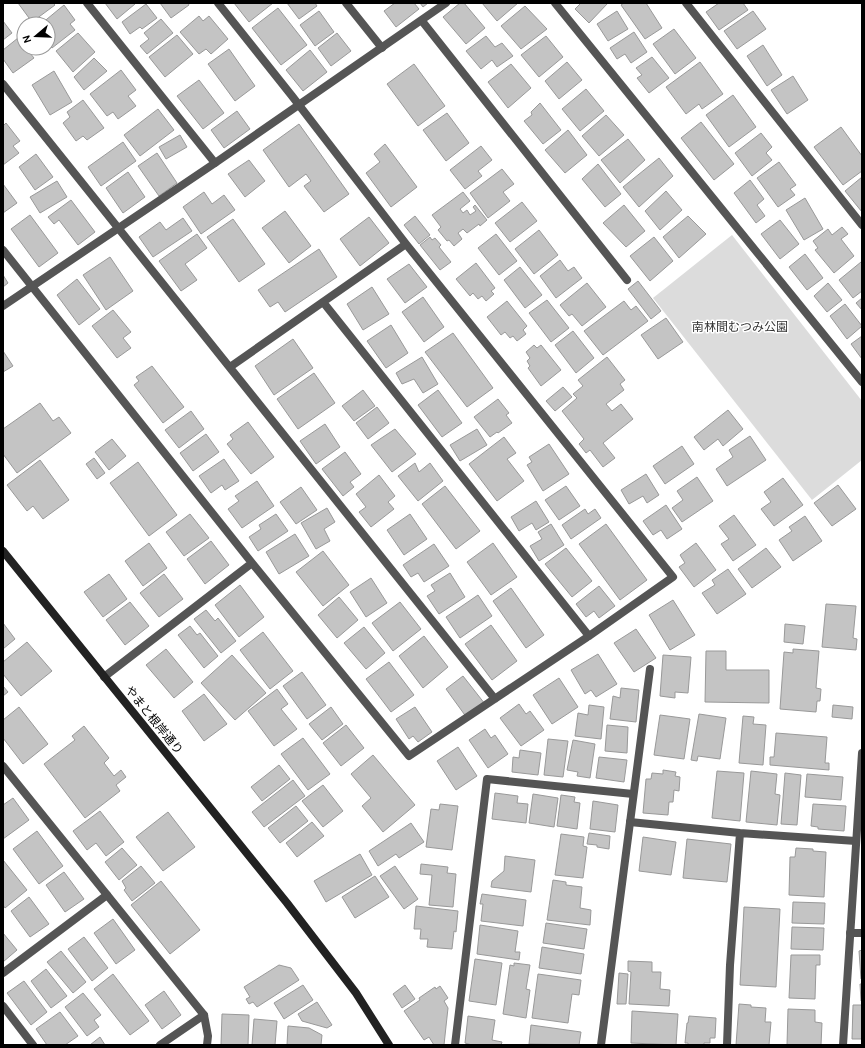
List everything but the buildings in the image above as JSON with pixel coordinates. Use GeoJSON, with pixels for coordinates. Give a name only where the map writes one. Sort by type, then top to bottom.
{"type":"FeatureCollection","features":[{"type":"Feature","properties":{"kind":"street"},"geometry":{"type":"LineString","coordinates":[[87,3],[215,163]]}},
{"type":"Feature","properties":{"kind":"street"},"geometry":{"type":"LineString","coordinates":[[3,250],[409,756],[589,636],[673,577],[406,244],[218,3]]}},
{"type":"Feature","properties":{"kind":"street"},"geometry":{"type":"LineString","coordinates":[[346,3],[382,48]]}},
{"type":"Feature","properties":{"kind":"street"},"geometry":{"type":"LineString","coordinates":[[3,306],[215,163],[298,104],[446,3]]}},
{"type":"Feature","properties":{"kind":"street"},"geometry":{"type":"LineString","coordinates":[[555,3],[862,382]]}},
{"type":"Feature","properties":{"kind":"street"},"geometry":{"type":"LineString","coordinates":[[686,3],[862,225]]}},
{"type":"Feature","properties":{"kind":"street"},"geometry":{"type":"LineString","coordinates":[[422,20],[627,280]]}},
{"type":"Feature","properties":{"kind":"street"},"geometry":{"type":"LineString","coordinates":[[3,84],[495,699]]}},
{"type":"Feature","properties":{"kind":"street"},"geometry":{"type":"LineString","coordinates":[[230,367],[406,244]]}},
{"type":"Feature","properties":{"kind":"street"},"geometry":{"type":"LineString","coordinates":[[323,302],[589,636]]}},
{"type":"Feature","properties":{"kind":"street","name":"やまと根岸通り"},"geometry":{"type":"LineString","coordinates":[[3,551],[287,903],[356,993],[389,1045]]}},
{"type":"Feature","properties":{"kind":"street"},"geometry":{"type":"LineString","coordinates":[[104,677],[252,562]]}},
{"type":"Feature","properties":{"kind":"street"},"geometry":{"type":"LineString","coordinates":[[601,1045],[650,669]]}},
{"type":"Feature","properties":{"kind":"street"},"geometry":{"type":"LineString","coordinates":[[843,1045],[850,933],[859,841],[862,753]]}},
{"type":"Feature","properties":{"kind":"street"},"geometry":{"type":"LineString","coordinates":[[3,766],[204,1015],[208,1045]]}},
{"type":"Feature","properties":{"kind":"street"},"geometry":{"type":"LineString","coordinates":[[455,1045],[487,779],[633,794]]}},
{"type":"Feature","properties":{"kind":"street"},"geometry":{"type":"LineString","coordinates":[[630,822],[740,833],[859,841]]}},
{"type":"Feature","properties":{"kind":"street"},"geometry":{"type":"LineString","coordinates":[[727,1045],[730,965],[740,833]]}},
{"type":"Feature","properties":{"kind":"street"},"geometry":{"type":"LineString","coordinates":[[3,973],[107,895]]}},
{"type":"Feature","properties":{"kind":"street"},"geometry":{"type":"LineString","coordinates":[[850,933],[862,933]]}},
{"type":"Feature","properties":{"kind":"street"},"geometry":{"type":"LineString","coordinates":[[3,1006],[33,1045]]}},
{"type":"Feature","properties":{"kind":"street"},"geometry":{"type":"LineString","coordinates":[[160,1045],[204,1015]]}},
{"type":"Feature","properties":{"kind":"green space","name":"南林間むつみ公園"},"geometry":{"type":"Polygon","coordinates":[[[732,235],[862,401],[862,460],[812,500],[653,298],[732,235]]]}}]}
